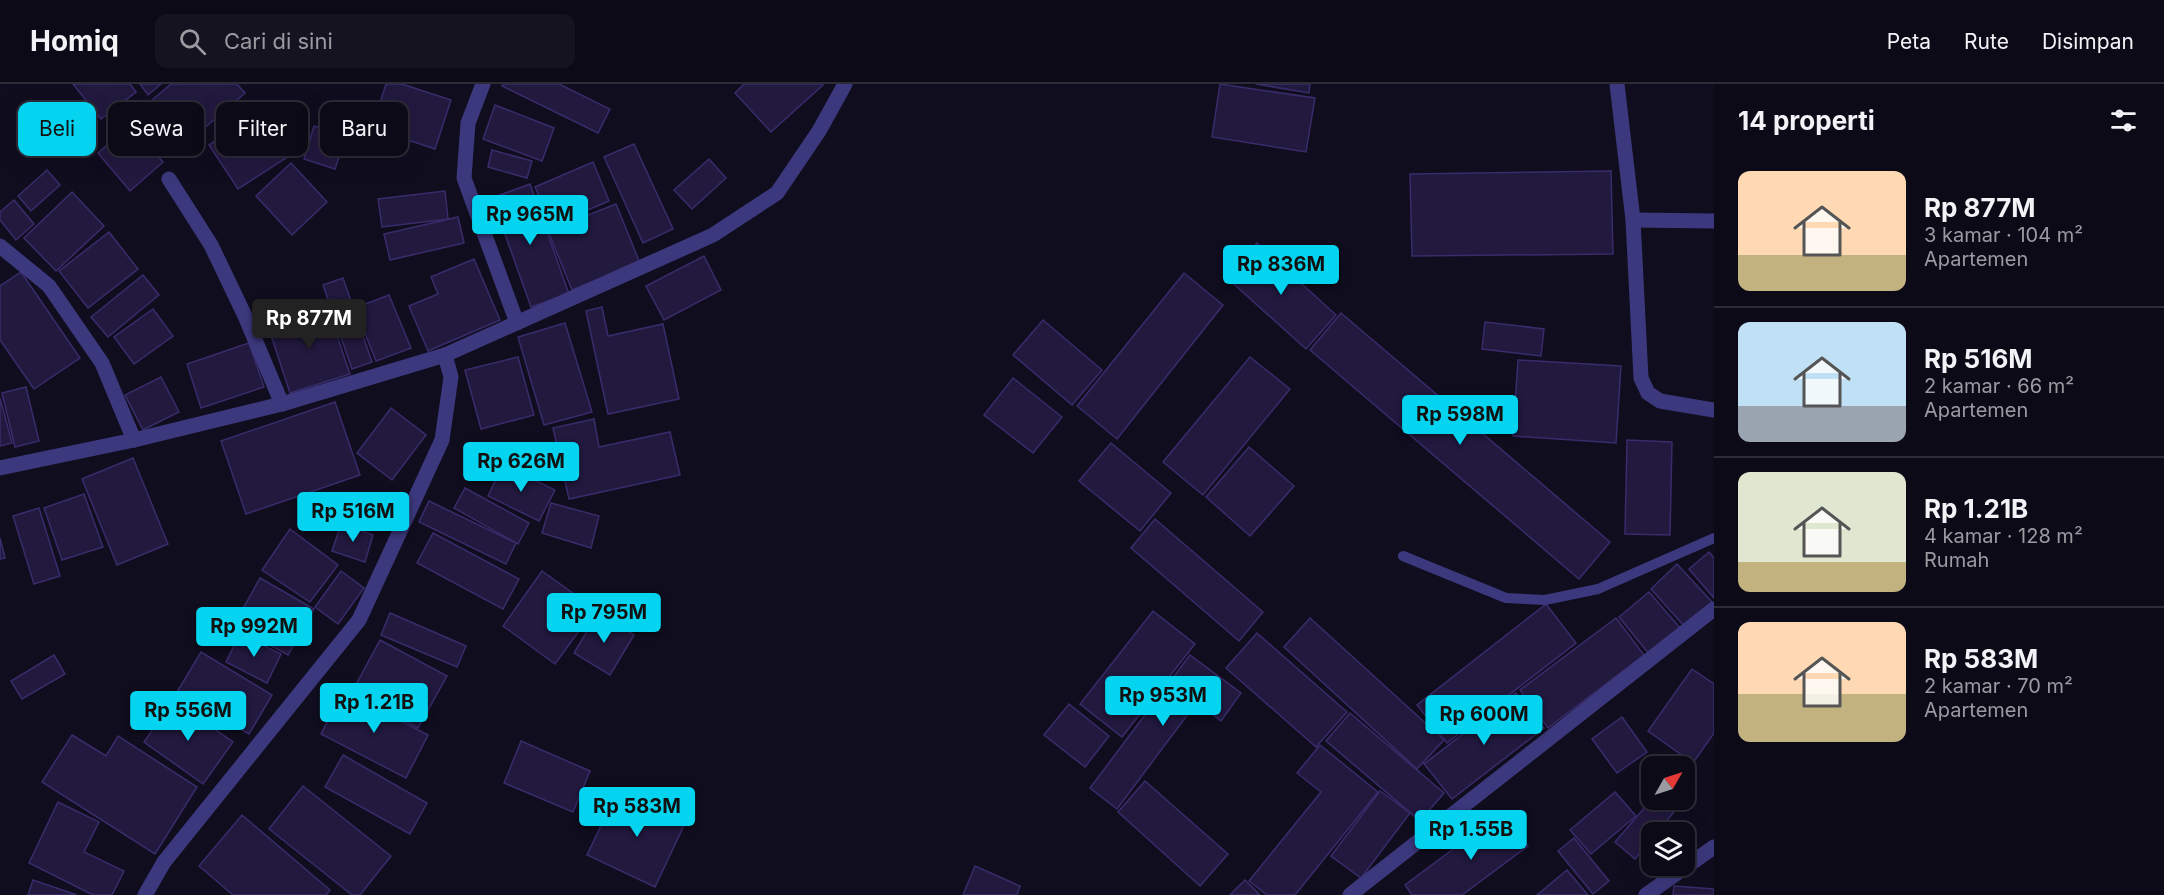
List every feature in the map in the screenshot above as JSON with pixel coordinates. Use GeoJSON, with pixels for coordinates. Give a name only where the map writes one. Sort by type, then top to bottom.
{"type":"FeatureCollection","features":[{"type":"Feature","properties":{"kind":"street"},"geometry":{"type":"LineString","coordinates":[[483,84],[468,123],[464,178],[517,323]]}},
{"type":"Feature","properties":{"kind":"street"},"geometry":{"type":"LineString","coordinates":[[0,468],[134,440],[282,404],[446,355],[713,236],[777,193],[819,131],[845,84]]}},
{"type":"Feature","properties":{"kind":"street"},"geometry":{"type":"LineString","coordinates":[[1617,84],[1633,220],[1641,378],[1648,393],[1660,401],[1714,410]]}},
{"type":"Feature","properties":{"kind":"street"},"geometry":{"type":"LineString","coordinates":[[170,179],[211,245],[245,316],[282,404]]}},
{"type":"Feature","properties":{"kind":"street"},"geometry":{"type":"LineString","coordinates":[[1633,220],[1714,221]]}},
{"type":"Feature","properties":{"kind":"street"},"geometry":{"type":"LineString","coordinates":[[0,246],[49,286],[102,363],[134,440]]}},
{"type":"Feature","properties":{"kind":"street"},"geometry":{"type":"LineString","coordinates":[[145,895],[164,862],[359,620],[442,440],[451,377],[446,355]]}},
{"type":"Feature","properties":{"kind":"street"},"geometry":{"type":"LineString","coordinates":[[1350,895],[1714,609]]}},
{"type":"Feature","properties":{"kind":"street"},"geometry":{"type":"LineString","coordinates":[[1646,895],[1714,847]]}},
{"type":"Feature","properties":{"kind":"lane"},"geometry":{"type":"LineString","coordinates":[[1403,556],[1506,598],[1545,600],[1598,589],[1714,538]]}},
{"type":"Feature","properties":{"kind":"building"},"geometry":{"type":"Polygon","coordinates":[[[73,84],[130,84],[136,92],[123,102],[108,102],[108,114],[101,119],[96,113],[96,102],[87,102],[73,84]]]}},
{"type":"Feature","properties":{"kind":"building"},"geometry":{"type":"Polygon","coordinates":[[[140,84],[161,84],[148,95],[140,84]]]}},
{"type":"Feature","properties":{"kind":"building"},"geometry":{"type":"Polygon","coordinates":[[[171,84],[237,84],[245,93],[235,102],[216,102],[216,118],[204,128],[204,102],[154,102],[152,100],[171,84]]]}},
{"type":"Feature","properties":{"kind":"building"},"geometry":{"type":"Polygon","coordinates":[[[386,84],[402,84],[451,100],[435,149],[408,140],[408,102],[380,102],[386,84]]]}},
{"type":"Feature","properties":{"kind":"building"},"geometry":{"type":"Polygon","coordinates":[[[503,84],[559,84],[610,109],[598,133],[502,86],[503,84]]]}},
{"type":"Feature","properties":{"kind":"building"},"geometry":{"type":"Polygon","coordinates":[[[744,84],[823,85],[771,132],[735,93],[744,84]]]}},
{"type":"Feature","properties":{"kind":"building"},"geometry":{"type":"Polygon","coordinates":[[[1220,84],[1315,98],[1306,152],[1212,137],[1220,84]]]}},
{"type":"Feature","properties":{"kind":"building"},"geometry":{"type":"Polygon","coordinates":[[[1256,84],[1310,84],[1309,93],[1256,84]]]}},
{"type":"Feature","properties":{"kind":"building"},"geometry":{"type":"Polygon","coordinates":[[[495,105],[554,128],[542,161],[483,139],[495,105]]]}},
{"type":"Feature","properties":{"kind":"building"},"geometry":{"type":"Polygon","coordinates":[[[314,126],[320,128],[320,156],[339,156],[335,169],[304,159],[305,156],[308,156],[308,146],[314,126]]]}},
{"type":"Feature","properties":{"kind":"building"},"geometry":{"type":"Polygon","coordinates":[[[216,140],[216,156],[209,145],[216,140]]]}},
{"type":"Feature","properties":{"kind":"building"},"geometry":{"type":"Polygon","coordinates":[[[108,144],[108,156],[158,156],[163,162],[130,191],[98,153],[108,144]]]}},
{"type":"Feature","properties":{"kind":"building"},"geometry":{"type":"Polygon","coordinates":[[[634,144],[673,229],[643,243],[604,157],[634,144]]]}},
{"type":"Feature","properties":{"kind":"building"},"geometry":{"type":"Polygon","coordinates":[[[492,150],[532,161],[527,178],[488,167],[492,150]]]}},
{"type":"Feature","properties":{"kind":"building"},"geometry":{"type":"Polygon","coordinates":[[[216,156],[285,156],[286,158],[238,189],[216,156]]]}},
{"type":"Feature","properties":{"kind":"building"},"geometry":{"type":"Polygon","coordinates":[[[709,159],[726,178],[692,209],[674,190],[709,159]]]}},
{"type":"Feature","properties":{"kind":"building"},"geometry":{"type":"Polygon","coordinates":[[[593,162],[609,201],[552,225],[535,187],[593,162]]]}},
{"type":"Feature","properties":{"kind":"building"},"geometry":{"type":"Polygon","coordinates":[[[291,163],[327,202],[292,235],[256,196],[291,163]]]}},
{"type":"Feature","properties":{"kind":"building"},"geometry":{"type":"Polygon","coordinates":[[[47,170],[60,185],[31,211],[18,196],[47,170]]]}},
{"type":"Feature","properties":{"kind":"building"},"geometry":{"type":"Polygon","coordinates":[[[1611,171],[1613,254],[1412,256],[1410,174],[1611,171]]]}},
{"type":"Feature","properties":{"kind":"building"},"geometry":{"type":"Polygon","coordinates":[[[530,184],[569,294],[531,307],[492,198],[530,184]]]}},
{"type":"Feature","properties":{"kind":"building"},"geometry":{"type":"Polygon","coordinates":[[[445,191],[448,219],[382,227],[378,199],[445,191]]]}},
{"type":"Feature","properties":{"kind":"building"},"geometry":{"type":"Polygon","coordinates":[[[72,192],[104,226],[56,271],[24,238],[72,192]]]}},
{"type":"Feature","properties":{"kind":"building"},"geometry":{"type":"Polygon","coordinates":[[[14,200],[34,224],[16,240],[0,220],[0,212],[14,200]]]}},
{"type":"Feature","properties":{"kind":"building"},"geometry":{"type":"Polygon","coordinates":[[[616,204],[640,263],[572,290],[548,231],[616,204]]]}},
{"type":"Feature","properties":{"kind":"building"},"geometry":{"type":"Polygon","coordinates":[[[458,217],[464,243],[390,260],[384,234],[458,217]]]}},
{"type":"Feature","properties":{"kind":"building"},"geometry":{"type":"Polygon","coordinates":[[[109,232],[138,269],[88,308],[59,271],[109,232]]]}},
{"type":"Feature","properties":{"kind":"building"},"geometry":{"type":"Polygon","coordinates":[[[1257,243],[1336,315],[1306,349],[1226,277],[1257,243]]]}},
{"type":"Feature","properties":{"kind":"building"},"geometry":{"type":"Polygon","coordinates":[[[704,256],[721,290],[664,320],[646,286],[704,256]]]}},
{"type":"Feature","properties":{"kind":"building"},"geometry":{"type":"Polygon","coordinates":[[[474,259],[500,320],[428,351],[409,306],[438,294],[431,277],[474,259]]]}},
{"type":"Feature","properties":{"kind":"building"},"geometry":{"type":"Polygon","coordinates":[[[21,272],[80,358],[34,389],[0,340],[0,286],[21,272]]]}},
{"type":"Feature","properties":{"kind":"building"},"geometry":{"type":"Polygon","coordinates":[[[1184,273],[1223,305],[1117,439],[1077,406],[1184,273]]]}},
{"type":"Feature","properties":{"kind":"building"},"geometry":{"type":"Polygon","coordinates":[[[143,275],[159,295],[108,337],[91,317],[143,275]]]}},
{"type":"Feature","properties":{"kind":"building"},"geometry":{"type":"Polygon","coordinates":[[[343,278],[372,362],[352,369],[323,285],[343,278]]]}},
{"type":"Feature","properties":{"kind":"building"},"geometry":{"type":"Polygon","coordinates":[[[389,295],[411,348],[376,361],[355,308],[389,295]]]}},
{"type":"Feature","properties":{"kind":"building"},"geometry":{"type":"Polygon","coordinates":[[[327,306],[350,374],[290,393],[268,326],[327,306]]]}},
{"type":"Feature","properties":{"kind":"building"},"geometry":{"type":"Polygon","coordinates":[[[602,307],[608,336],[663,324],[679,399],[608,414],[586,311],[602,307]]]}},
{"type":"Feature","properties":{"kind":"building"},"geometry":{"type":"Polygon","coordinates":[[[153,309],[173,336],[134,364],[114,337],[153,309]]]}},
{"type":"Feature","properties":{"kind":"building"},"geometry":{"type":"Polygon","coordinates":[[[1341,313],[1610,542],[1579,579],[1310,350],[1341,313]]]}},
{"type":"Feature","properties":{"kind":"building"},"geometry":{"type":"Polygon","coordinates":[[[1043,320],[1102,370],[1072,405],[1013,355],[1043,320]]]}},
{"type":"Feature","properties":{"kind":"building"},"geometry":{"type":"Polygon","coordinates":[[[1485,322],[1544,329],[1541,356],[1482,349],[1485,322]]]}},
{"type":"Feature","properties":{"kind":"building"},"geometry":{"type":"Polygon","coordinates":[[[565,323],[592,412],[544,425],[518,337],[565,323]]]}},
{"type":"Feature","properties":{"kind":"building"},"geometry":{"type":"Polygon","coordinates":[[[249,343],[264,387],[201,408],[187,364],[249,343]]]}},
{"type":"Feature","properties":{"kind":"building"},"geometry":{"type":"Polygon","coordinates":[[[518,357],[534,415],[481,429],[465,370],[518,357]]]}},
{"type":"Feature","properties":{"kind":"building"},"geometry":{"type":"Polygon","coordinates":[[[1250,357],[1290,389],[1203,495],[1163,462],[1250,357]]]}},
{"type":"Feature","properties":{"kind":"building"},"geometry":{"type":"Polygon","coordinates":[[[1518,360],[1621,366],[1616,443],[1513,436],[1518,360]]]}},
{"type":"Feature","properties":{"kind":"building"},"geometry":{"type":"Polygon","coordinates":[[[161,377],[179,412],[143,430],[125,395],[161,377]]]}},
{"type":"Feature","properties":{"kind":"building"},"geometry":{"type":"Polygon","coordinates":[[[1013,378],[1062,417],[1033,453],[984,415],[1013,378]]]}},
{"type":"Feature","properties":{"kind":"building"},"geometry":{"type":"Polygon","coordinates":[[[26,387],[39,441],[15,447],[2,393],[26,387]]]}},
{"type":"Feature","properties":{"kind":"building"},"geometry":{"type":"Polygon","coordinates":[[[0,398],[12,443],[0,446],[0,398]]]}},
{"type":"Feature","properties":{"kind":"building"},"geometry":{"type":"Polygon","coordinates":[[[335,402],[360,475],[246,514],[221,441],[335,402]]]}},
{"type":"Feature","properties":{"kind":"building"},"geometry":{"type":"Polygon","coordinates":[[[391,408],[426,435],[392,480],[357,453],[391,408]]]}},
{"type":"Feature","properties":{"kind":"building"},"geometry":{"type":"Polygon","coordinates":[[[594,419],[599,447],[670,432],[680,475],[569,499],[553,428],[594,419]]]}},
{"type":"Feature","properties":{"kind":"building"},"geometry":{"type":"Polygon","coordinates":[[[1627,440],[1672,442],[1670,535],[1625,534],[1627,440]]]}},
{"type":"Feature","properties":{"kind":"building"},"geometry":{"type":"Polygon","coordinates":[[[1111,443],[1171,493],[1140,531],[1079,481],[1111,443]]]}},
{"type":"Feature","properties":{"kind":"building"},"geometry":{"type":"Polygon","coordinates":[[[1249,447],[1294,486],[1250,536],[1206,497],[1249,447]]]}},
{"type":"Feature","properties":{"kind":"building"},"geometry":{"type":"Polygon","coordinates":[[[133,458],[168,544],[117,565],[82,479],[133,458]]]}},
{"type":"Feature","properties":{"kind":"building"},"geometry":{"type":"Polygon","coordinates":[[[503,465],[555,490],[539,521],[488,496],[503,465]]]}},
{"type":"Feature","properties":{"kind":"building"},"geometry":{"type":"Polygon","coordinates":[[[465,488],[529,523],[518,544],[454,508],[465,488]]]}},
{"type":"Feature","properties":{"kind":"building"},"geometry":{"type":"Polygon","coordinates":[[[84,494],[103,547],[62,560],[44,508],[84,494]]]}},
{"type":"Feature","properties":{"kind":"building"},"geometry":{"type":"Polygon","coordinates":[[[429,501],[516,543],[506,564],[419,522],[429,501]]]}},
{"type":"Feature","properties":{"kind":"building"},"geometry":{"type":"Polygon","coordinates":[[[551,503],[599,516],[591,548],[542,533],[551,503]]]}},
{"type":"Feature","properties":{"kind":"building"},"geometry":{"type":"Polygon","coordinates":[[[39,508],[60,576],[34,584],[13,516],[39,508]]]}},
{"type":"Feature","properties":{"kind":"building"},"geometry":{"type":"Polygon","coordinates":[[[1155,519],[1263,612],[1239,641],[1131,548],[1155,519]]]}},
{"type":"Feature","properties":{"kind":"building"},"geometry":{"type":"Polygon","coordinates":[[[341,524],[373,535],[365,562],[332,551],[341,524]]]}},
{"type":"Feature","properties":{"kind":"building"},"geometry":{"type":"Polygon","coordinates":[[[290,529],[338,565],[310,602],[262,570],[290,529]]]}},
{"type":"Feature","properties":{"kind":"building"},"geometry":{"type":"Polygon","coordinates":[[[433,533],[519,579],[503,609],[417,563],[433,533]]]}},
{"type":"Feature","properties":{"kind":"building"},"geometry":{"type":"Polygon","coordinates":[[[0,538],[5,558],[0,559],[0,538]]]}},
{"type":"Feature","properties":{"kind":"building"},"geometry":{"type":"Polygon","coordinates":[[[1709,552],[1714,558],[1714,598],[1689,569],[1709,552]]]}},
{"type":"Feature","properties":{"kind":"building"},"geometry":{"type":"Polygon","coordinates":[[[1677,564],[1712,602],[1685,627],[1651,589],[1677,564]]]}},
{"type":"Feature","properties":{"kind":"building"},"geometry":{"type":"Polygon","coordinates":[[[341,571],[364,588],[338,624],[315,607],[341,571]]]}},
{"type":"Feature","properties":{"kind":"building"},"geometry":{"type":"Polygon","coordinates":[[[542,571],[595,609],[555,664],[503,626],[542,571]]]}},
{"type":"Feature","properties":{"kind":"building"},"geometry":{"type":"Polygon","coordinates":[[[260,578],[314,609],[288,655],[234,625],[260,578]]]}},
{"type":"Feature","properties":{"kind":"building"},"geometry":{"type":"Polygon","coordinates":[[[1649,592],[1680,628],[1649,654],[1619,617],[1649,592]]]}},
{"type":"Feature","properties":{"kind":"building"},"geometry":{"type":"Polygon","coordinates":[[[1546,604],[1576,643],[1447,743],[1417,705],[1546,604]]]}},
{"type":"Feature","properties":{"kind":"building"},"geometry":{"type":"Polygon","coordinates":[[[1153,611],[1195,644],[1122,737],[1080,704],[1153,611]]]}},
{"type":"Feature","properties":{"kind":"building"},"geometry":{"type":"Polygon","coordinates":[[[390,613],[466,646],[457,667],[381,635],[390,613]]]}},
{"type":"Feature","properties":{"kind":"building"},"geometry":{"type":"Polygon","coordinates":[[[598,613],[634,635],[610,675],[574,653],[598,613]]]}},
{"type":"Feature","properties":{"kind":"building"},"geometry":{"type":"Polygon","coordinates":[[[1310,618],[1444,740],[1417,769],[1284,647],[1310,618]]]}},
{"type":"Feature","properties":{"kind":"building"},"geometry":{"type":"Polygon","coordinates":[[[1616,618],[1644,655],[1548,728],[1520,690],[1616,618]]]}},
{"type":"Feature","properties":{"kind":"building"},"geometry":{"type":"Polygon","coordinates":[[[1257,633],[1347,712],[1316,747],[1226,668],[1257,633]]]}},
{"type":"Feature","properties":{"kind":"building"},"geometry":{"type":"Polygon","coordinates":[[[240,634],[281,654],[267,683],[226,662],[240,634]]]}},
{"type":"Feature","properties":{"kind":"building"},"geometry":{"type":"Polygon","coordinates":[[[380,640],[447,676],[418,728],[352,692],[380,640]]]}},
{"type":"Feature","properties":{"kind":"building"},"geometry":{"type":"Polygon","coordinates":[[[201,652],[272,695],[249,734],[177,692],[201,652]]]}},
{"type":"Feature","properties":{"kind":"building"},"geometry":{"type":"Polygon","coordinates":[[[54,655],[65,674],[22,699],[11,681],[54,655]]]}},
{"type":"Feature","properties":{"kind":"building"},"geometry":{"type":"Polygon","coordinates":[[[1190,655],[1241,693],[1221,721],[1197,702],[1117,809],[1090,788],[1190,655]]]}},
{"type":"Feature","properties":{"kind":"building"},"geometry":{"type":"Polygon","coordinates":[[[1692,669],[1714,684],[1714,733],[1695,760],[1695,756],[1683,756],[1648,731],[1692,669]]]}},
{"type":"Feature","properties":{"kind":"building"},"geometry":{"type":"Polygon","coordinates":[[[343,691],[428,735],[406,778],[321,734],[343,691]]]}},
{"type":"Feature","properties":{"kind":"building"},"geometry":{"type":"Polygon","coordinates":[[[1516,693],[1544,728],[1452,799],[1424,764],[1516,693]]]}},
{"type":"Feature","properties":{"kind":"building"},"geometry":{"type":"Polygon","coordinates":[[[173,700],[233,742],[203,784],[144,742],[173,700]]]}},
{"type":"Feature","properties":{"kind":"building"},"geometry":{"type":"Polygon","coordinates":[[[1069,704],[1109,736],[1085,767],[1044,735],[1069,704]]]}},
{"type":"Feature","properties":{"kind":"building"},"geometry":{"type":"Polygon","coordinates":[[[1350,713],[1444,793],[1420,821],[1326,741],[1350,713]]]}},
{"type":"Feature","properties":{"kind":"building"},"geometry":{"type":"Polygon","coordinates":[[[1622,717],[1647,752],[1617,773],[1592,739],[1622,717]]]}},
{"type":"Feature","properties":{"kind":"building"},"geometry":{"type":"Polygon","coordinates":[[[72,735],[106,756],[118,736],[197,787],[155,854],[42,782],[72,735]]]}},
{"type":"Feature","properties":{"kind":"building"},"geometry":{"type":"Polygon","coordinates":[[[521,741],[590,771],[573,812],[504,783],[521,741]]]}},
{"type":"Feature","properties":{"kind":"building"},"geometry":{"type":"Polygon","coordinates":[[[1320,745],[1378,792],[1295,895],[1267,895],[1249,881],[1321,792],[1297,773],[1320,745]]]}},
{"type":"Feature","properties":{"kind":"building"},"geometry":{"type":"Polygon","coordinates":[[[343,755],[427,803],[410,834],[325,787],[343,755]]]}},
{"type":"Feature","properties":{"kind":"building"},"geometry":{"type":"Polygon","coordinates":[[[1145,781],[1228,854],[1200,886],[1118,812],[1145,781]]]}},
{"type":"Feature","properties":{"kind":"building"},"geometry":{"type":"Polygon","coordinates":[[[303,786],[391,856],[360,895],[352,895],[269,829],[303,786]]]}},
{"type":"Feature","properties":{"kind":"building"},"geometry":{"type":"Polygon","coordinates":[[[619,788],[686,821],[655,887],[587,855],[619,788]]]}},
{"type":"Feature","properties":{"kind":"building"},"geometry":{"type":"Polygon","coordinates":[[[1380,791],[1410,813],[1361,878],[1331,856],[1380,791]]]}},
{"type":"Feature","properties":{"kind":"building"},"geometry":{"type":"Polygon","coordinates":[[[1615,792],[1636,816],[1591,854],[1570,830],[1615,792]]]}},
{"type":"Feature","properties":{"kind":"building"},"geometry":{"type":"Polygon","coordinates":[[[58,802],[99,822],[84,852],[124,871],[112,895],[93,895],[29,863],[58,802]]]}},
{"type":"Feature","properties":{"kind":"building"},"geometry":{"type":"Polygon","coordinates":[[[1643,810],[1676,810],[1666,822],[1641,822],[1641,852],[1635,859],[1615,842],[1643,810]]]}},
{"type":"Feature","properties":{"kind":"building"},"geometry":{"type":"Polygon","coordinates":[[[1503,812],[1528,846],[1462,895],[1412,895],[1405,885],[1503,812]]]}},
{"type":"Feature","properties":{"kind":"building"},"geometry":{"type":"Polygon","coordinates":[[[242,815],[330,890],[326,895],[233,895],[199,866],[242,815]]]}},
{"type":"Feature","properties":{"kind":"building"},"geometry":{"type":"Polygon","coordinates":[[[1574,838],[1609,881],[1593,894],[1558,851],[1574,838]]]}},
{"type":"Feature","properties":{"kind":"building"},"geometry":{"type":"Polygon","coordinates":[[[975,866],[1020,886],[1017,895],[963,895],[975,866]]]}},
{"type":"Feature","properties":{"kind":"building"},"geometry":{"type":"Polygon","coordinates":[[[1567,870],[1588,895],[1537,895],[1567,870]]]}},
{"type":"Feature","properties":{"kind":"building"},"geometry":{"type":"Polygon","coordinates":[[[33,880],[77,895],[28,895],[33,880]]]}},
{"type":"Feature","properties":{"kind":"building"},"geometry":{"type":"Polygon","coordinates":[[[1245,880],[1260,895],[1230,895],[1245,880]]]}},
{"type":"Feature","properties":{"kind":"building"},"geometry":{"type":"Polygon","coordinates":[[[1674,886],[1714,889],[1714,895],[1673,895],[1674,886]]]}}]}
